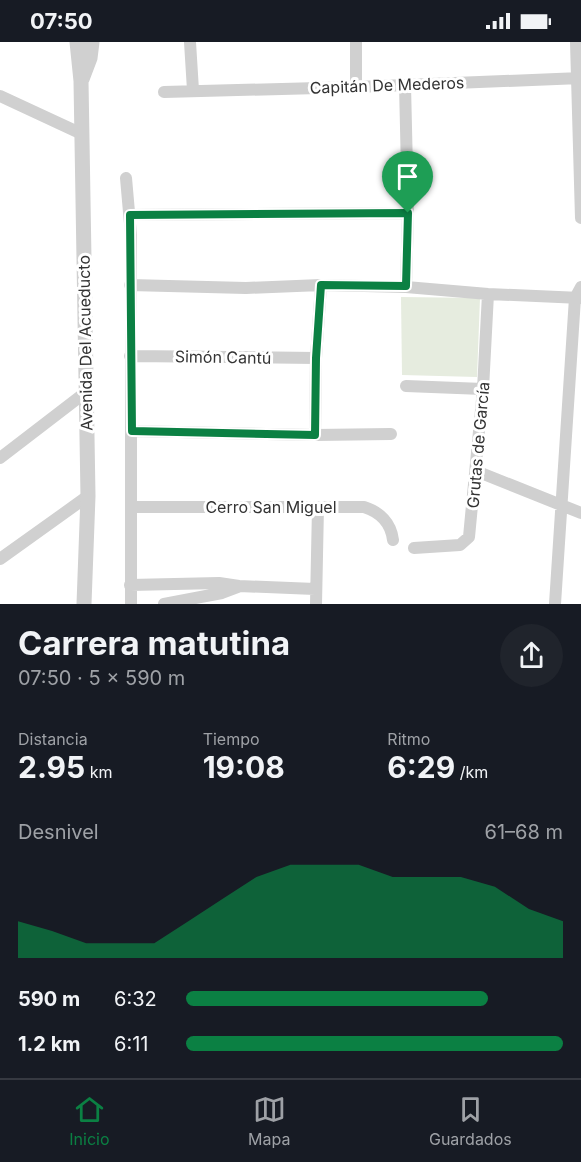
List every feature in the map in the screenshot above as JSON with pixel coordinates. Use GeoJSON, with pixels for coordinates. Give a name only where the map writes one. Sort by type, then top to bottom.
{"type":"FeatureCollection","features":[{"type":"Feature","properties":{"kind":"street","name":"Avenida Del Acueducto"},"geometry":{"type":"LineString","coordinates":[[77,42],[81,81],[88,496],[84,604]]}},
{"type":"Feature","properties":{"kind":"street","name":"Avenida Del Acueducto"},"geometry":{"type":"LineString","coordinates":[[81,81],[90,58],[92,42]]}},
{"type":"Feature","properties":{"kind":"street"},"geometry":{"type":"LineString","coordinates":[[190,42],[193,90]]}},
{"type":"Feature","properties":{"kind":"street"},"geometry":{"type":"LineString","coordinates":[[356,42],[356,87]]}},
{"type":"Feature","properties":{"kind":"street"},"geometry":{"type":"LineString","coordinates":[[576,42],[579,78],[581,219]]}},
{"type":"Feature","properties":{"kind":"street","name":"Capitán De Mederos"},"geometry":{"type":"LineString","coordinates":[[164,92],[579,78]]}},
{"type":"Feature","properties":{"kind":"street"},"geometry":{"type":"LineString","coordinates":[[405,85],[408,213],[406,286]]}},
{"type":"Feature","properties":{"kind":"street"},"geometry":{"type":"LineString","coordinates":[[0,96],[82,134]]}},
{"type":"Feature","properties":{"kind":"street"},"geometry":{"type":"LineString","coordinates":[[126,178],[130,215],[131,604]]}},
{"type":"Feature","properties":{"kind":"street"},"geometry":{"type":"LineString","coordinates":[[130,215],[408,213]]}},
{"type":"Feature","properties":{"kind":"street"},"geometry":{"type":"LineString","coordinates":[[130,285],[246,288],[321,285],[406,286],[488,294],[579,294],[555,604]]}},
{"type":"Feature","properties":{"kind":"street"},"geometry":{"type":"LineString","coordinates":[[315,435],[316,358],[321,285]]}},
{"type":"Feature","properties":{"kind":"street","name":"Grutas de García"},"geometry":{"type":"LineString","coordinates":[[414,548],[460,545],[466,542],[470,532],[483,389],[488,294]]}},
{"type":"Feature","properties":{"kind":"street","name":"Simón Cantú"},"geometry":{"type":"LineString","coordinates":[[130,356],[316,358]]}},
{"type":"Feature","properties":{"kind":"street"},"geometry":{"type":"LineString","coordinates":[[406,386],[483,389]]}},
{"type":"Feature","properties":{"kind":"street"},"geometry":{"type":"LineString","coordinates":[[0,458],[86,392]]}},
{"type":"Feature","properties":{"kind":"street"},"geometry":{"type":"LineString","coordinates":[[132,431],[315,435],[391,434]]}},
{"type":"Feature","properties":{"kind":"street"},"geometry":{"type":"LineString","coordinates":[[476,471],[581,513]]}},
{"type":"Feature","properties":{"kind":"street"},"geometry":{"type":"LineString","coordinates":[[0,559],[88,496]]}},
{"type":"Feature","properties":{"kind":"street","name":"Cerro San Miguel"},"geometry":{"type":"LineString","coordinates":[[131,507],[364,507],[382,516],[390,527],[393,540]]}},
{"type":"Feature","properties":{"kind":"street"},"geometry":{"type":"LineString","coordinates":[[316,604],[318,507]]}},
{"type":"Feature","properties":{"kind":"street"},"geometry":{"type":"LineString","coordinates":[[130,585],[219,583],[315,589]]}},
{"type":"Feature","properties":{"kind":"street"},"geometry":{"type":"LineString","coordinates":[[164,604],[222,593],[239,586]]}},
{"type":"Feature","properties":{"kind":"shaded area"},"geometry":{"type":"Polygon","coordinates":[[[401,297],[480,298],[477,377],[402,375],[401,297]]]}},
{"type":"Feature","properties":{"kind":"route"},"geometry":{"type":"LineString","coordinates":[[408,213],[406,286],[321,285],[316,358],[315,435],[132,431],[130,215],[408,213]]}}]}
